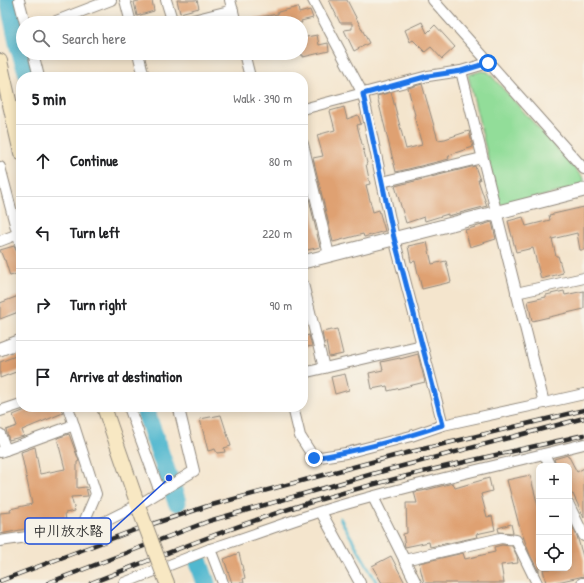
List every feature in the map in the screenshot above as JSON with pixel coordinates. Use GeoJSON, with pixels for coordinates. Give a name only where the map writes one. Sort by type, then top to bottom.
{"type":"FeatureCollection","features":[{"type":"Feature","properties":{"kind":"main road"},"geometry":{"type":"LineString","coordinates":[[0,61],[16,131]]}},
{"type":"Feature","properties":{"kind":"main road"},"geometry":{"type":"LineString","coordinates":[[106,412],[165,578]]}},
{"type":"Feature","properties":{"kind":"street"},"geometry":{"type":"LineString","coordinates":[[19,0],[23,16]]}},
{"type":"Feature","properties":{"kind":"street"},"geometry":{"type":"LineString","coordinates":[[69,16],[111,0]]}},
{"type":"Feature","properties":{"kind":"street"},"geometry":{"type":"LineString","coordinates":[[125,0],[129,16]]}},
{"type":"Feature","properties":{"kind":"street"},"geometry":{"type":"LineString","coordinates":[[166,0],[171,16]]}},
{"type":"Feature","properties":{"kind":"street"},"geometry":{"type":"LineString","coordinates":[[313,0],[363,94],[394,238],[443,425]]}},
{"type":"Feature","properties":{"kind":"street"},"geometry":{"type":"LineString","coordinates":[[433,0],[488,63],[584,168]]}},
{"type":"Feature","properties":{"kind":"street"},"geometry":{"type":"LineString","coordinates":[[200,16],[231,5],[234,16]]}},
{"type":"Feature","properties":{"kind":"street"},"geometry":{"type":"LineString","coordinates":[[35,60],[38,72]]}},
{"type":"Feature","properties":{"kind":"street"},"geometry":{"type":"LineString","coordinates":[[140,60],[143,72]]}},
{"type":"Feature","properties":{"kind":"street"},"geometry":{"type":"LineString","coordinates":[[246,60],[249,72]]}},
{"type":"Feature","properties":{"kind":"street"},"geometry":{"type":"LineString","coordinates":[[308,108],[428,76],[461,71],[488,63]]}},
{"type":"Feature","properties":{"kind":"street"},"geometry":{"type":"LineString","coordinates":[[461,71],[544,403]]}},
{"type":"Feature","properties":{"kind":"street"},"geometry":{"type":"LineString","coordinates":[[382,182],[482,158]]}},
{"type":"Feature","properties":{"kind":"street"},"geometry":{"type":"LineString","coordinates":[[308,165],[330,255]]}},
{"type":"Feature","properties":{"kind":"street"},"geometry":{"type":"LineString","coordinates":[[0,167],[16,227]]}},
{"type":"Feature","properties":{"kind":"street"},"geometry":{"type":"LineString","coordinates":[[308,261],[584,190]]}},
{"type":"Feature","properties":{"kind":"street"},"geometry":{"type":"LineString","coordinates":[[0,241],[16,235]]}},
{"type":"Feature","properties":{"kind":"street"},"geometry":{"type":"LineString","coordinates":[[516,294],[584,278]]}},
{"type":"Feature","properties":{"kind":"street"},"geometry":{"type":"LineString","coordinates":[[308,304],[324,368]]}},
{"type":"Feature","properties":{"kind":"street"},"geometry":{"type":"LineString","coordinates":[[308,331],[314,329]]}},
{"type":"Feature","properties":{"kind":"street"},"geometry":{"type":"LineString","coordinates":[[0,349],[16,343]]}},
{"type":"Feature","properties":{"kind":"street"},"geometry":{"type":"LineString","coordinates":[[308,372],[422,345]]}},
{"type":"Feature","properties":{"kind":"street"},"geometry":{"type":"LineString","coordinates":[[293,412],[300,436],[314,458],[361,449],[411,436],[443,425],[584,394]]}},
{"type":"Feature","properties":{"kind":"street"},"geometry":{"type":"LineString","coordinates":[[0,411],[16,406]]}},
{"type":"Feature","properties":{"kind":"street"},"geometry":{"type":"LineString","coordinates":[[70,412],[96,494],[81,529]]}},
{"type":"Feature","properties":{"kind":"street"},"geometry":{"type":"LineString","coordinates":[[131,412],[162,491]]}},
{"type":"Feature","properties":{"kind":"street"},"geometry":{"type":"LineString","coordinates":[[0,541],[81,529],[104,522],[139,506],[179,479],[194,471],[180,412]]}},
{"type":"Feature","properties":{"kind":"street"},"geometry":{"type":"LineString","coordinates":[[0,434],[3,451],[74,425]]}},
{"type":"Feature","properties":{"kind":"street"},"geometry":{"type":"LineString","coordinates":[[124,583],[138,580],[178,561],[210,549],[321,512],[444,478],[584,444]]}},
{"type":"Feature","properties":{"kind":"street"},"geometry":{"type":"LineString","coordinates":[[544,454],[548,463]]}},
{"type":"Feature","properties":{"kind":"street"},"geometry":{"type":"LineString","coordinates":[[372,497],[416,583]]}},
{"type":"Feature","properties":{"kind":"street"},"geometry":{"type":"LineString","coordinates":[[572,511],[584,536]]}},
{"type":"Feature","properties":{"kind":"street"},"geometry":{"type":"LineString","coordinates":[[321,512],[360,583]]}},
{"type":"Feature","properties":{"kind":"street"},"geometry":{"type":"LineString","coordinates":[[404,560],[501,538],[516,540],[537,583]]}},
{"type":"Feature","properties":{"kind":"street"},"geometry":{"type":"LineString","coordinates":[[210,549],[222,583]]}},
{"type":"Feature","properties":{"kind":"green space"},"geometry":{"type":"Polygon","coordinates":[[[482,71],[488,72],[584,179],[583,186],[503,206],[499,203],[468,75],[482,71]]]}},
{"type":"Feature","properties":{"kind":"building"},"geometry":{"type":"Polygon","coordinates":[[[152,0],[154,11],[137,16],[134,2],[152,0]]]}},
{"type":"Feature","properties":{"kind":"building"},"geometry":{"type":"Polygon","coordinates":[[[177,0],[197,0],[199,8],[180,13],[177,0]]]}},
{"type":"Feature","properties":{"kind":"building"},"geometry":{"type":"Polygon","coordinates":[[[329,0],[347,0],[369,43],[354,51],[344,30],[352,29],[352,23],[340,23],[329,0]]]}},
{"type":"Feature","properties":{"kind":"building"},"geometry":{"type":"Polygon","coordinates":[[[298,7],[299,13],[310,10],[313,18],[308,19],[308,16],[266,16],[278,14],[278,12],[298,7]]]}},
{"type":"Feature","properties":{"kind":"building"},"geometry":{"type":"Polygon","coordinates":[[[422,22],[427,33],[435,25],[455,47],[442,59],[431,47],[425,52],[413,40],[410,42],[405,30],[422,22]]]}},
{"type":"Feature","properties":{"kind":"building"},"geometry":{"type":"Polygon","coordinates":[[[317,35],[319,45],[328,43],[329,51],[308,56],[308,37],[317,35]]]}},
{"type":"Feature","properties":{"kind":"building"},"geometry":{"type":"Polygon","coordinates":[[[422,84],[438,140],[469,131],[473,147],[449,155],[449,159],[396,172],[377,96],[391,92],[406,149],[422,145],[408,88],[422,84]]]}},
{"type":"Feature","properties":{"kind":"building"},"geometry":{"type":"Polygon","coordinates":[[[344,107],[347,119],[358,115],[361,124],[357,125],[367,163],[370,184],[366,185],[373,212],[379,210],[385,231],[364,237],[363,234],[333,242],[313,158],[323,156],[317,135],[335,130],[330,111],[344,107]]]}},
{"type":"Feature","properties":{"kind":"building"},"geometry":{"type":"Polygon","coordinates":[[[475,166],[487,206],[448,216],[448,214],[425,221],[424,217],[406,223],[395,186],[475,166]]]}},
{"type":"Feature","properties":{"kind":"building"},"geometry":{"type":"Polygon","coordinates":[[[308,194],[320,247],[308,250],[308,194]]]}},
{"type":"Feature","properties":{"kind":"building"},"geometry":{"type":"Polygon","coordinates":[[[584,207],[584,250],[580,250],[577,233],[552,239],[556,256],[558,256],[563,273],[541,279],[533,248],[516,252],[508,221],[523,217],[526,226],[550,220],[549,215],[584,207]]]}},
{"type":"Feature","properties":{"kind":"building"},"geometry":{"type":"Polygon","coordinates":[[[492,222],[496,239],[470,247],[465,230],[492,222]]]}},
{"type":"Feature","properties":{"kind":"building"},"geometry":{"type":"Polygon","coordinates":[[[427,242],[432,264],[446,261],[451,282],[422,289],[415,261],[411,262],[408,246],[427,242]]]}},
{"type":"Feature","properties":{"kind":"building"},"geometry":{"type":"Polygon","coordinates":[[[14,246],[16,250],[16,274],[10,276],[0,250],[14,246]]]}},
{"type":"Feature","properties":{"kind":"building"},"geometry":{"type":"Polygon","coordinates":[[[564,291],[565,295],[584,291],[584,309],[532,321],[528,301],[564,291]]]}},
{"type":"Feature","properties":{"kind":"building"},"geometry":{"type":"Polygon","coordinates":[[[16,297],[16,313],[0,319],[0,303],[16,297]]]}},
{"type":"Feature","properties":{"kind":"building"},"geometry":{"type":"Polygon","coordinates":[[[337,329],[343,354],[329,357],[322,332],[337,329]]]}},
{"type":"Feature","properties":{"kind":"building"},"geometry":{"type":"Polygon","coordinates":[[[308,335],[312,346],[308,347],[308,335]]]}},
{"type":"Feature","properties":{"kind":"building"},"geometry":{"type":"Polygon","coordinates":[[[418,354],[425,382],[388,391],[387,386],[372,389],[369,373],[383,370],[381,362],[418,354]]]}},
{"type":"Feature","properties":{"kind":"building"},"geometry":{"type":"Polygon","coordinates":[[[16,356],[16,372],[0,378],[0,362],[16,356]]]}},
{"type":"Feature","properties":{"kind":"building"},"geometry":{"type":"Polygon","coordinates":[[[345,374],[349,390],[335,394],[331,377],[345,374]]]}},
{"type":"Feature","properties":{"kind":"building"},"geometry":{"type":"Polygon","coordinates":[[[20,412],[63,413],[22,430],[24,436],[9,440],[6,430],[17,426],[13,415],[20,412]]]}},
{"type":"Feature","properties":{"kind":"building"},"geometry":{"type":"Polygon","coordinates":[[[221,415],[231,446],[224,448],[225,452],[217,453],[215,449],[208,451],[200,419],[221,415]]]}},
{"type":"Feature","properties":{"kind":"building"},"geometry":{"type":"Polygon","coordinates":[[[69,434],[79,461],[77,462],[77,488],[86,487],[88,496],[71,497],[75,511],[65,513],[66,521],[53,523],[53,526],[31,528],[0,534],[0,513],[11,512],[10,509],[32,504],[21,452],[35,447],[40,474],[65,469],[57,438],[69,434]]]}},
{"type":"Feature","properties":{"kind":"building"},"geometry":{"type":"Polygon","coordinates":[[[568,455],[577,472],[584,468],[584,518],[572,494],[572,463],[555,463],[554,459],[568,455]]]}},
{"type":"Feature","properties":{"kind":"building"},"geometry":{"type":"Polygon","coordinates":[[[530,475],[536,498],[536,566],[530,555],[519,525],[507,480],[530,475]]]}},
{"type":"Feature","properties":{"kind":"building"},"geometry":{"type":"Polygon","coordinates":[[[489,478],[492,491],[481,494],[487,517],[492,516],[495,530],[476,534],[477,537],[430,547],[429,542],[405,547],[403,534],[407,533],[406,503],[417,503],[414,492],[453,483],[455,488],[489,478]]]}},
{"type":"Feature","properties":{"kind":"building"},"geometry":{"type":"Polygon","coordinates":[[[511,524],[513,533],[499,532],[498,528],[511,524]]]}},
{"type":"Feature","properties":{"kind":"building"},"geometry":{"type":"Polygon","coordinates":[[[572,526],[577,536],[584,560],[584,576],[553,583],[546,583],[543,571],[572,571],[572,526]]]}},
{"type":"Feature","properties":{"kind":"building"},"geometry":{"type":"Polygon","coordinates":[[[502,545],[512,546],[517,556],[518,563],[501,565],[504,583],[424,583],[419,563],[463,553],[465,559],[495,552],[494,547],[502,545]]]}},
{"type":"Feature","properties":{"kind":"building"},"geometry":{"type":"Polygon","coordinates":[[[239,553],[245,578],[243,579],[244,583],[232,583],[224,559],[239,553]]]}},
{"type":"Feature","properties":{"kind":"building"},"geometry":{"type":"Polygon","coordinates":[[[391,556],[405,583],[382,583],[372,566],[391,556]]]}},
{"type":"Feature","properties":{"kind":"waterway"},"geometry":{"type":"LineString","coordinates":[[9,0],[16,33]]}},
{"type":"Feature","properties":{"kind":"waterway"},"geometry":{"type":"LineString","coordinates":[[23,60],[27,72]]}},
{"type":"Feature","properties":{"kind":"waterway"},"geometry":{"type":"LineString","coordinates":[[146,412],[177,502]]}},
{"type":"Feature","properties":{"kind":"waterway"},"geometry":{"type":"LineString","coordinates":[[340,518],[377,583]]}},
{"type":"Feature","properties":{"kind":"waterway"},"geometry":{"type":"LineString","coordinates":[[198,560],[206,583]]}},
{"type":"Feature","properties":{"kind":"railway"},"geometry":{"type":"LineString","coordinates":[[0,581],[140,528],[208,506],[394,456],[584,410]]}},
{"type":"Feature","properties":{"kind":"railway"},"geometry":{"type":"LineString","coordinates":[[48,583],[209,521],[376,473],[584,418]]}},
{"type":"Feature","properties":{"kind":"railway"},"geometry":{"type":"LineString","coordinates":[[91,583],[236,527],[295,507],[421,472],[584,435]]}},
{"type":"Feature","properties":{"kind":"place","name":"中川放水路"},"geometry":{"type":"Point","coordinates":[169,478]}},
{"type":"Feature","properties":{"kind":"route"},"geometry":{"type":"LineString","coordinates":[[314,458],[346,453],[411,436],[443,425],[394,238],[363,94],[428,76],[461,71],[488,63]]}}]}
